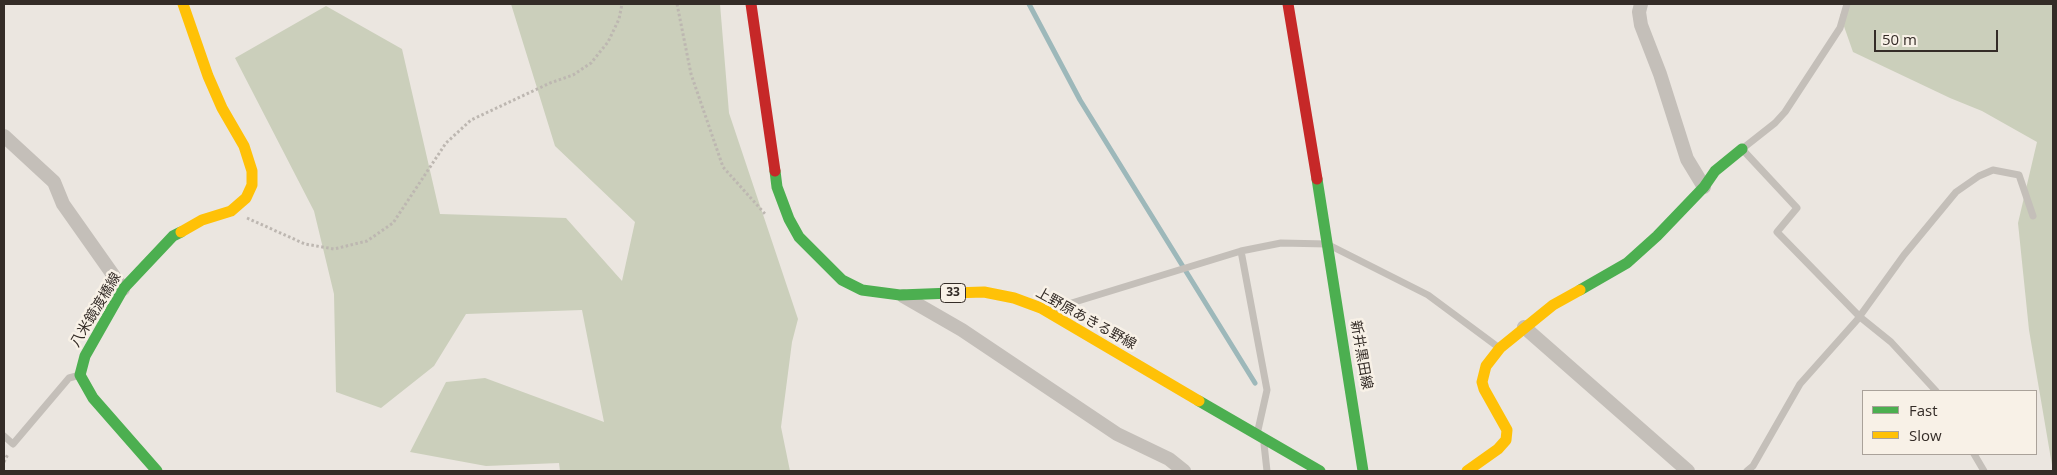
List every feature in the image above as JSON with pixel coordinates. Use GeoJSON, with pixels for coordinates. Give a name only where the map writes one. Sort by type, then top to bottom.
{"type":"FeatureCollection","features":[{"type":"Feature","properties":{"kind":"street","name":"八米鏡渡橋線"},"geometry":{"type":"LineString","coordinates":[[80,375],[85,356],[123,289],[173,236],[202,220],[231,211],[246,198],[252,185],[252,171],[244,146],[222,108],[183,4]]}},
{"type":"Feature","properties":{"kind":"street","name":"上野原あきる野線"},"geometry":{"type":"LineString","coordinates":[[751,4],[777,187],[789,219],[799,237],[820,261],[842,280],[862,290],[900,295],[984,292],[1014,298],[1045,311],[1320,471]]}},
{"type":"Feature","properties":{"kind":"street","name":"新井黒田線"},"geometry":{"type":"LineString","coordinates":[[1288,4],[1363,471]]}},
{"type":"Feature","properties":{"kind":"street"},"geometry":{"type":"LineString","coordinates":[[1640,4],[1641,25],[1660,74],[1687,158],[1704,187]]}},
{"type":"Feature","properties":{"kind":"street"},"geometry":{"type":"LineString","coordinates":[[4,136],[54,182],[64,204],[123,289]]}},
{"type":"Feature","properties":{"kind":"street"},"geometry":{"type":"LineString","coordinates":[[1467,471],[1498,449],[1506,440],[1507,430],[1482,382],[1486,366],[1500,348],[1553,305],[1627,263],[1658,236],[1704,187],[1715,171],[1742,149]]}},
{"type":"Feature","properties":{"kind":"street"},"geometry":{"type":"LineString","coordinates":[[900,295],[962,330],[1117,434],[1169,459],[1184,471]]}},
{"type":"Feature","properties":{"kind":"street"},"geometry":{"type":"LineString","coordinates":[[1524,327],[1688,471]]}},
{"type":"Feature","properties":{"kind":"street"},"geometry":{"type":"LineString","coordinates":[[80,375],[93,398],[109,418],[157,471]]}},
{"type":"Feature","properties":{"kind":"lane"},"geometry":{"type":"LineString","coordinates":[[1846,4],[1840,28],[1785,112],[1775,123],[1742,149],[1797,208],[1777,232],[1860,317],[1891,342],[1935,390]]}},
{"type":"Feature","properties":{"kind":"lane"},"geometry":{"type":"LineString","coordinates":[[1747,471],[1753,466],[1800,384],[1860,317],[1904,255],[1956,192],[1979,176],[1993,170],[2019,175],[2033,216]]}},
{"type":"Feature","properties":{"kind":"lane"},"geometry":{"type":"LineString","coordinates":[[1045,311],[1188,266],[1241,252],[1281,243],[1327,244],[1428,295],[1500,348]]}},
{"type":"Feature","properties":{"kind":"lane"},"geometry":{"type":"LineString","coordinates":[[1241,252],[1267,390],[1260,435],[1266,471]]}},
{"type":"Feature","properties":{"kind":"lane"},"geometry":{"type":"LineString","coordinates":[[4,436],[13,444],[69,378],[80,375]]}},
{"type":"Feature","properties":{"kind":"lane"},"geometry":{"type":"LineString","coordinates":[[1975,455],[1984,471]]}},
{"type":"Feature","properties":{"kind":"path"},"geometry":{"type":"LineString","coordinates":[[231,211],[305,244],[334,249],[367,240],[393,223],[446,143],[471,120],[550,83],[573,75],[592,63],[608,42],[619,20],[622,4]]}},
{"type":"Feature","properties":{"kind":"path"},"geometry":{"type":"LineString","coordinates":[[677,4],[691,74],[723,167],[767,216]]}},
{"type":"Feature","properties":{"kind":"green space"},"geometry":{"type":"Polygon","coordinates":[[[511,4],[720,4],[729,113],[798,319],[792,342],[781,427],[790,471],[560,471],[559,463],[486,466],[410,452],[446,382],[485,378],[604,422],[582,310],[466,314],[434,366],[381,408],[336,392],[334,294],[314,211],[235,58],[326,6],[402,49],[440,214],[566,218],[622,281],[635,222],[555,146],[511,4]]]}},
{"type":"Feature","properties":{"kind":"green space"},"geometry":{"type":"Polygon","coordinates":[[[1851,4],[2053,4],[2053,471],[2029,330],[2018,223],[2037,142],[1982,111],[1853,52],[1840,15],[1851,4]]]}},
{"type":"Feature","properties":{"kind":"waterway"},"geometry":{"type":"LineString","coordinates":[[1029,4],[1080,100],[1255,383]]}},
{"type":"Feature","properties":{"kind":"traffic: fast"},"geometry":{"type":"LineString","coordinates":[[1580,290],[1627,263],[1657,236],[1704,187],[1715,171],[1742,149]]}},
{"type":"Feature","properties":{"kind":"traffic: fast"},"geometry":{"type":"LineString","coordinates":[[775,171],[777,187],[789,219],[799,237],[842,280],[862,290],[900,295],[952,293]]}},
{"type":"Feature","properties":{"kind":"traffic: fast"},"geometry":{"type":"LineString","coordinates":[[1317,179],[1363,471]]}},
{"type":"Feature","properties":{"kind":"traffic: fast"},"geometry":{"type":"LineString","coordinates":[[157,471],[93,398],[80,375],[85,356],[123,289],[173,236],[181,232]]}},
{"type":"Feature","properties":{"kind":"traffic: fast"},"geometry":{"type":"LineString","coordinates":[[1199,401],[1320,471]]}},
{"type":"Feature","properties":{"kind":"traffic: slow"},"geometry":{"type":"LineString","coordinates":[[181,232],[202,220],[231,211],[246,198],[252,185],[252,171],[244,146],[222,108],[208,76],[183,4]]}},
{"type":"Feature","properties":{"kind":"traffic: slow"},"geometry":{"type":"LineString","coordinates":[[1467,471],[1498,449],[1506,440],[1507,430],[1482,382],[1486,366],[1500,348],[1553,305],[1580,290]]}},
{"type":"Feature","properties":{"kind":"traffic: slow"},"geometry":{"type":"LineString","coordinates":[[952,293],[984,292],[1014,298],[1041,308],[1199,401]]}},
{"type":"Feature","properties":{"kind":"traffic: jam"},"geometry":{"type":"LineString","coordinates":[[751,4],[775,171]]}},
{"type":"Feature","properties":{"kind":"traffic: jam"},"geometry":{"type":"LineString","coordinates":[[1288,4],[1317,179]]}}]}
